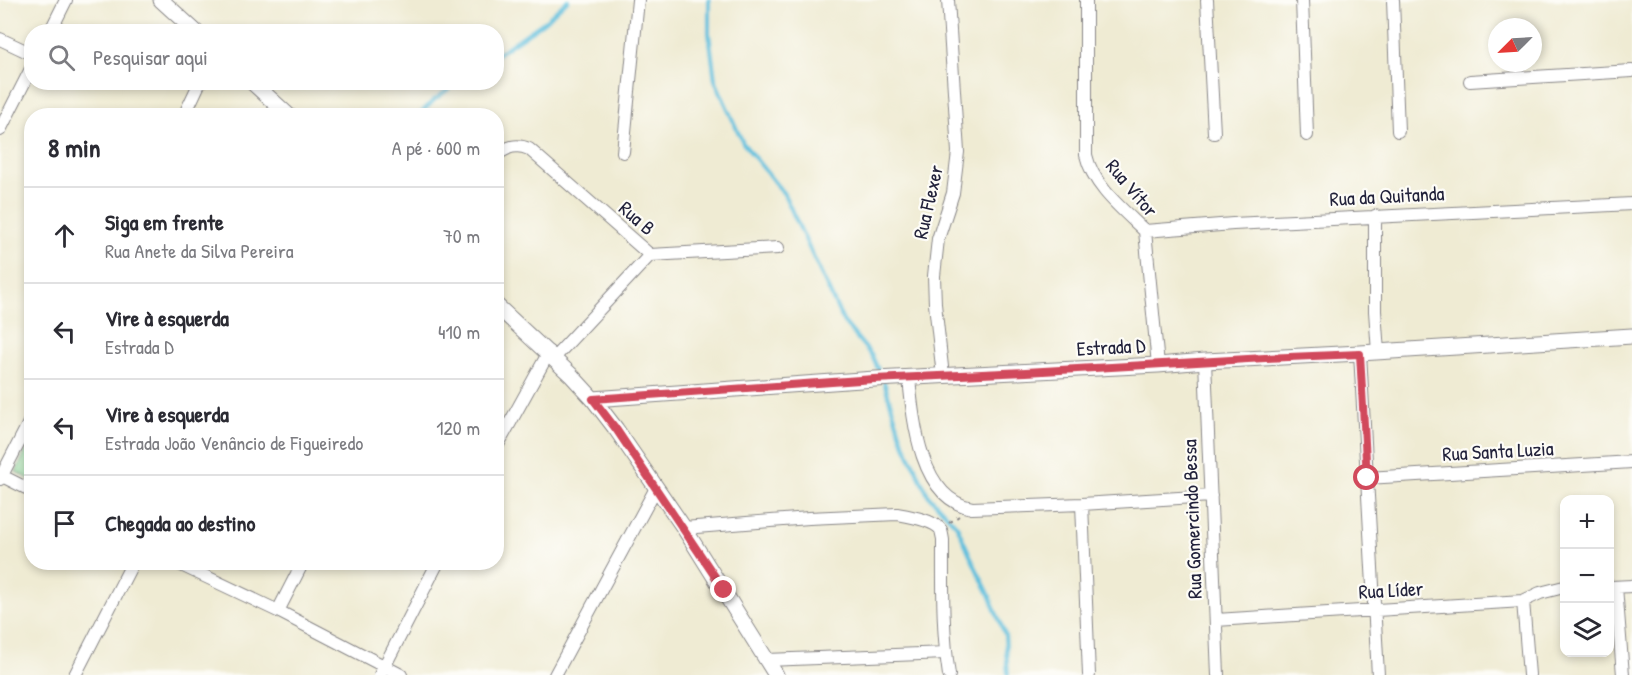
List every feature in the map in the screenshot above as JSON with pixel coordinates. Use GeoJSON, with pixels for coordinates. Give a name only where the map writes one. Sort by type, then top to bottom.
{"type":"FeatureCollection","features":[{"type":"Feature","properties":{"kind":"street"},"geometry":{"type":"LineString","coordinates":[[54,24],[66,0]]}},
{"type":"Feature","properties":{"kind":"street"},"geometry":{"type":"LineString","coordinates":[[161,0],[187,24]]}},
{"type":"Feature","properties":{"kind":"street"},"geometry":{"type":"LineString","coordinates":[[623,152],[638,0]]}},
{"type":"Feature","properties":{"kind":"street","name":"Rua Flexer"},"geometry":{"type":"LineString","coordinates":[[944,376],[934,276],[938,239],[953,193],[958,152],[948,0]]}},
{"type":"Feature","properties":{"kind":"street","name":"Rua Vítor"},"geometry":{"type":"LineString","coordinates":[[1086,0],[1086,155],[1097,181],[1144,231],[1158,365]]}},
{"type":"Feature","properties":{"kind":"street"},"geometry":{"type":"LineString","coordinates":[[1207,0],[1214,133]]}},
{"type":"Feature","properties":{"kind":"street"},"geometry":{"type":"LineString","coordinates":[[1302,0],[1307,135]]}},
{"type":"Feature","properties":{"kind":"street"},"geometry":{"type":"LineString","coordinates":[[1393,0],[1398,132]]}},
{"type":"Feature","properties":{"kind":"street"},"geometry":{"type":"LineString","coordinates":[[0,39],[24,50]]}},
{"type":"Feature","properties":{"kind":"street"},"geometry":{"type":"LineString","coordinates":[[1470,81],[1632,71]]}},
{"type":"Feature","properties":{"kind":"street"},"geometry":{"type":"LineString","coordinates":[[0,130],[24,83]]}},
{"type":"Feature","properties":{"kind":"street"},"geometry":{"type":"LineString","coordinates":[[188,108],[196,90]]}},
{"type":"Feature","properties":{"kind":"street"},"geometry":{"type":"LineString","coordinates":[[261,90],[280,108]]}},
{"type":"Feature","properties":{"kind":"street","name":"Rua B"},"geometry":{"type":"LineString","coordinates":[[504,150],[516,145],[529,149],[650,255],[778,248]]}},
{"type":"Feature","properties":{"kind":"street","name":"Rua da Quitanda"},"geometry":{"type":"LineString","coordinates":[[1144,231],[1375,216],[1632,204]]}},
{"type":"Feature","properties":{"kind":"street"},"geometry":{"type":"LineString","coordinates":[[1375,216],[1375,311],[1378,352]]}},
{"type":"Feature","properties":{"kind":"street"},"geometry":{"type":"LineString","coordinates":[[504,434],[551,355],[650,255]]}},
{"type":"Feature","properties":{"kind":"street"},"geometry":{"type":"LineString","coordinates":[[504,312],[551,355],[593,399],[616,429],[684,528],[776,675]]}},
{"type":"Feature","properties":{"kind":"street","name":"Estrada D"},"geometry":{"type":"LineString","coordinates":[[593,399],[874,379],[1360,354],[1632,336]]}},
{"type":"Feature","properties":{"kind":"street"},"geometry":{"type":"LineString","coordinates":[[1360,354],[1378,675]]}},
{"type":"Feature","properties":{"kind":"street","name":"Rua Gomercindo Bessa"},"geometry":{"type":"LineString","coordinates":[[1205,361],[1218,675]]}},
{"type":"Feature","properties":{"kind":"street"},"geometry":{"type":"LineString","coordinates":[[904,379],[914,426],[928,470],[945,494],[962,506],[972,508],[1082,504],[1211,496]]}},
{"type":"Feature","properties":{"kind":"street"},"geometry":{"type":"LineString","coordinates":[[24,432],[1,477],[24,487]]}},
{"type":"Feature","properties":{"kind":"street","name":"Rua Santa Luzia"},"geometry":{"type":"LineString","coordinates":[[1367,478],[1632,462]]}},
{"type":"Feature","properties":{"kind":"street"},"geometry":{"type":"LineString","coordinates":[[555,675],[656,488]]}},
{"type":"Feature","properties":{"kind":"street"},"geometry":{"type":"LineString","coordinates":[[1082,504],[1089,675]]}},
{"type":"Feature","properties":{"kind":"street"},"geometry":{"type":"LineString","coordinates":[[684,528],[897,514],[924,520],[943,528],[943,610],[949,675]]}},
{"type":"Feature","properties":{"kind":"street"},"geometry":{"type":"LineString","coordinates":[[75,675],[129,570]]}},
{"type":"Feature","properties":{"kind":"street"},"geometry":{"type":"LineString","coordinates":[[192,570],[278,611],[382,671],[401,675]]}},
{"type":"Feature","properties":{"kind":"street"},"geometry":{"type":"LineString","coordinates":[[278,611],[299,570]]}},
{"type":"Feature","properties":{"kind":"street"},"geometry":{"type":"LineString","coordinates":[[382,671],[434,570]]}},
{"type":"Feature","properties":{"kind":"street"},"geometry":{"type":"LineString","coordinates":[[1614,587],[1632,586]]}},
{"type":"Feature","properties":{"kind":"street","name":"Rua Líder"},"geometry":{"type":"LineString","coordinates":[[1216,620],[1523,601],[1540,593],[1560,588]]}},
{"type":"Feature","properties":{"kind":"street"},"geometry":{"type":"LineString","coordinates":[[1614,596],[1623,675]]}},
{"type":"Feature","properties":{"kind":"street"},"geometry":{"type":"LineString","coordinates":[[1523,601],[1529,675]]}},
{"type":"Feature","properties":{"kind":"street"},"geometry":{"type":"LineString","coordinates":[[767,660],[946,653]]}},
{"type":"Feature","properties":{"kind":"path"},"geometry":{"type":"LineString","coordinates":[[943,528],[958,517]]}},
{"type":"Feature","properties":{"kind":"green space"},"geometry":{"type":"Polygon","coordinates":[[[24,454],[24,476],[16,472],[24,454]]]}},
{"type":"Feature","properties":{"kind":"waterway"},"geometry":{"type":"LineString","coordinates":[[504,50],[544,22],[568,0]]}},
{"type":"Feature","properties":{"kind":"waterway"},"geometry":{"type":"LineString","coordinates":[[709,0],[709,33],[715,80],[743,143],[784,194],[843,321],[872,356],[881,376]]}},
{"type":"Feature","properties":{"kind":"waterway"},"geometry":{"type":"LineString","coordinates":[[426,108],[447,90]]}},
{"type":"Feature","properties":{"kind":"waterway"},"geometry":{"type":"LineString","coordinates":[[884,382],[902,439],[928,495],[957,526],[988,592],[1005,635],[1008,675]]}},
{"type":"Feature","properties":{"kind":"route"},"geometry":{"type":"LineString","coordinates":[[724,590],[684,528],[593,399],[874,379],[1360,354],[1367,478]]}}]}
